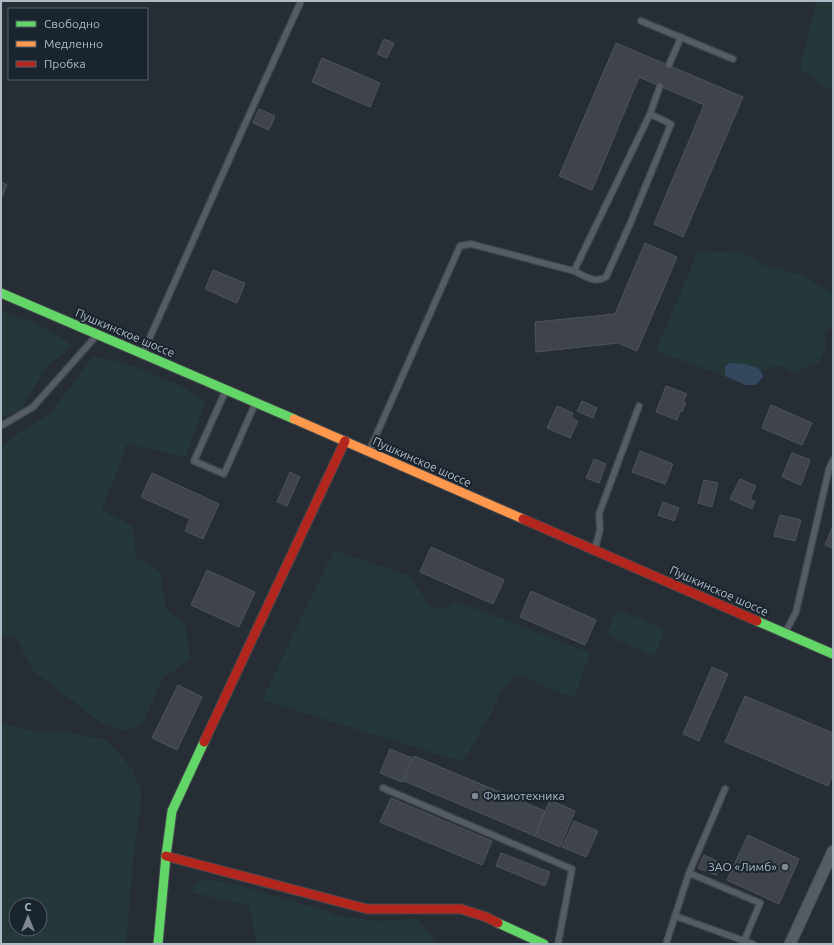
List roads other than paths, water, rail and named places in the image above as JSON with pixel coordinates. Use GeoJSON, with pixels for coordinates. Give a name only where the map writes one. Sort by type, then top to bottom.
{"type":"FeatureCollection","features":[{"type":"Feature","properties":{"kind":"street","name":"Пушкинское шоссе"},"geometry":{"type":"LineString","coordinates":[[1,293],[256,402],[833,654]]}},
{"type":"Feature","properties":{"kind":"street"},"geometry":{"type":"LineString","coordinates":[[158,944],[166,856],[172,811],[344,441]]}},
{"type":"Feature","properties":{"kind":"street"},"geometry":{"type":"LineString","coordinates":[[790,944],[833,851]]}},
{"type":"Feature","properties":{"kind":"street"},"geometry":{"type":"LineString","coordinates":[[166,856],[367,909],[461,909],[486,917],[544,944]]}},
{"type":"Feature","properties":{"kind":"lane"},"geometry":{"type":"LineString","coordinates":[[143,353],[301,1]]}},
{"type":"Feature","properties":{"kind":"lane"},"geometry":{"type":"LineString","coordinates":[[641,21],[732,59]]}},
{"type":"Feature","properties":{"kind":"lane"},"geometry":{"type":"LineString","coordinates":[[669,65],[681,38]]}},
{"type":"Feature","properties":{"kind":"lane"},"geometry":{"type":"LineString","coordinates":[[574,271],[650,114],[660,86]]}},
{"type":"Feature","properties":{"kind":"lane"},"geometry":{"type":"LineString","coordinates":[[369,452],[460,246],[471,244],[574,271],[590,279],[601,280],[606,277],[630,224],[671,124],[650,114]]}},
{"type":"Feature","properties":{"kind":"lane"},"geometry":{"type":"LineString","coordinates":[[1,426],[33,407],[98,334]]}},
{"type":"Feature","properties":{"kind":"lane"},"geometry":{"type":"LineString","coordinates":[[226,390],[194,461],[224,474],[256,402]]}},
{"type":"Feature","properties":{"kind":"lane"},"geometry":{"type":"LineString","coordinates":[[594,550],[600,530],[599,514],[639,406]]}},
{"type":"Feature","properties":{"kind":"lane"},"geometry":{"type":"LineString","coordinates":[[785,633],[796,612],[829,469],[833,460]]}},
{"type":"Feature","properties":{"kind":"lane"},"geometry":{"type":"LineString","coordinates":[[383,788],[572,869],[558,944]]}},
{"type":"Feature","properties":{"kind":"lane"},"geometry":{"type":"LineString","coordinates":[[666,944],[688,873],[725,789]]}},
{"type":"Feature","properties":{"kind":"lane"},"geometry":{"type":"LineString","coordinates":[[688,873],[760,903],[744,940]]}},
{"type":"Feature","properties":{"kind":"lane"},"geometry":{"type":"LineString","coordinates":[[675,916],[753,944]]}},
{"type":"Feature","properties":{"kind":"water"},"geometry":{"type":"Polygon","coordinates":[[[729,363],[746,364],[755,367],[761,371],[763,377],[756,385],[746,385],[725,376],[725,367],[729,363]]]}},
{"type":"Feature","properties":{"kind":"place","name":"Физиотехника"},"geometry":{"type":"Point","coordinates":[475,796]}},
{"type":"Feature","properties":{"kind":"place","name":"ЗАО «Лимб»"},"geometry":{"type":"Point","coordinates":[785,867]}}]}
